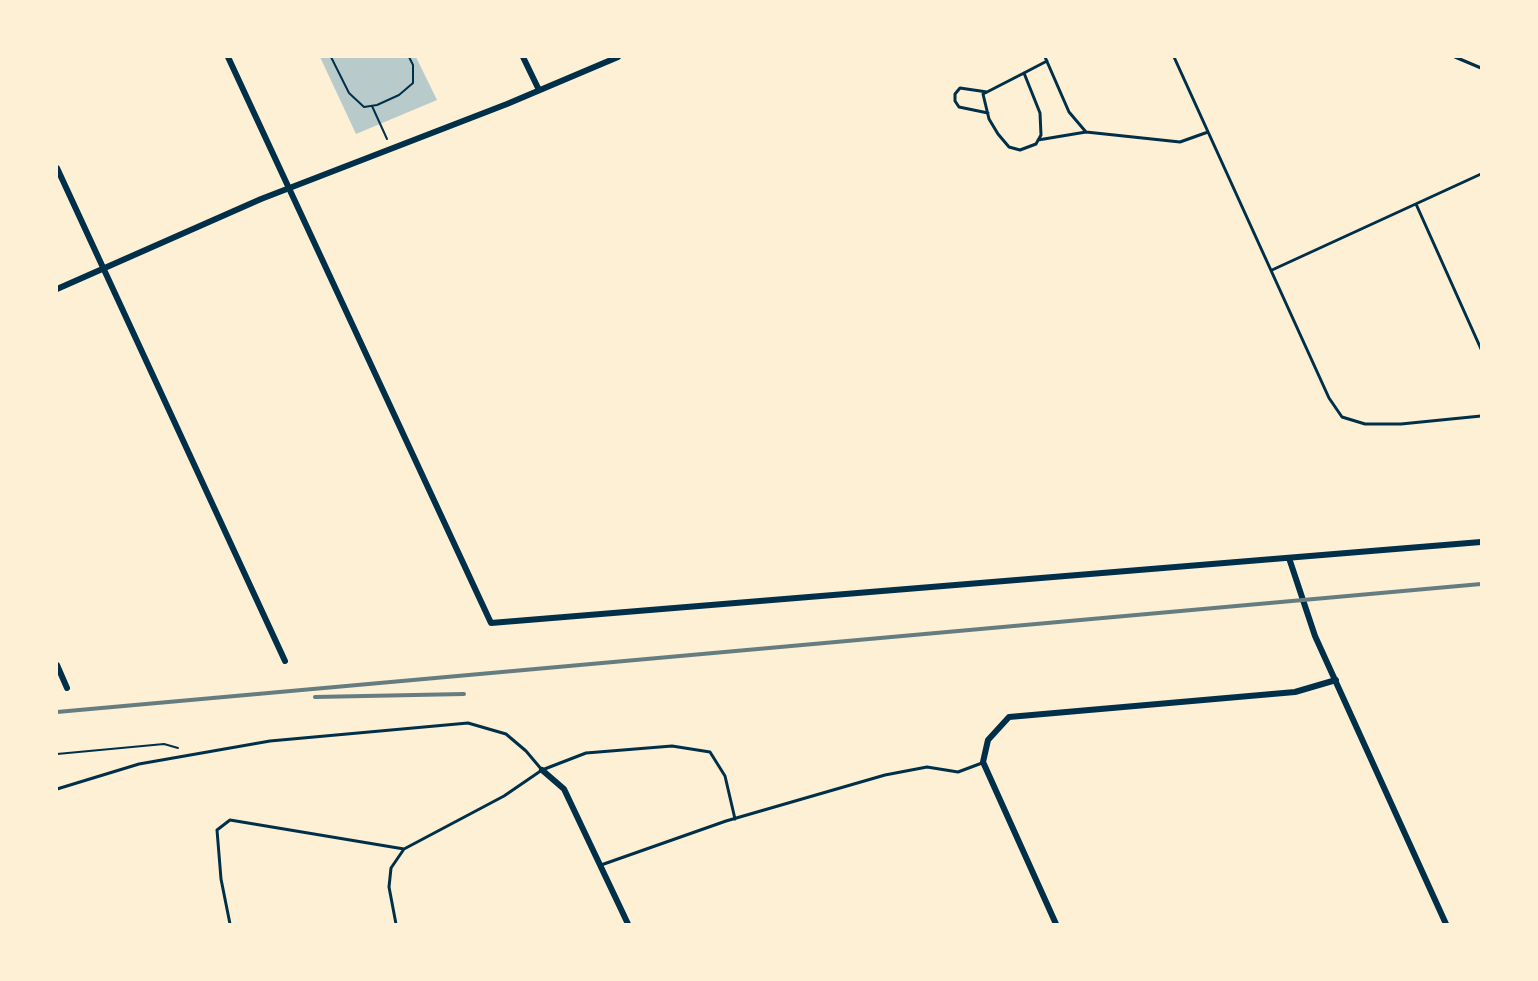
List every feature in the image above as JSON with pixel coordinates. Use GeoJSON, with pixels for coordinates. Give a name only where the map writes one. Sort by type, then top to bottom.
{"type":"FeatureCollection","features":[{"type":"Feature","properties":{"kind":"street"},"geometry":{"type":"LineString","coordinates":[[228,57],[490,623],[1481,542]]}},
{"type":"Feature","properties":{"kind":"street"},"geometry":{"type":"LineString","coordinates":[[523,57],[539,90]]}},
{"type":"Feature","properties":{"kind":"street"},"geometry":{"type":"LineString","coordinates":[[57,289],[288,189],[618,57]]}},
{"type":"Feature","properties":{"kind":"street"},"geometry":{"type":"LineString","coordinates":[[57,168],[285,660]]}},
{"type":"Feature","properties":{"kind":"street"},"geometry":{"type":"LineString","coordinates":[[1289,558],[1304,608],[1446,924]]}},
{"type":"Feature","properties":{"kind":"street"},"geometry":{"type":"LineString","coordinates":[[57,665],[67,688]]}},
{"type":"Feature","properties":{"kind":"street"},"geometry":{"type":"LineString","coordinates":[[1056,924],[983,762],[988,740],[1009,717],[1295,692],[1336,680]]}},
{"type":"Feature","properties":{"kind":"street"},"geometry":{"type":"LineString","coordinates":[[542,770],[564,789],[628,924]]}},
{"type":"Feature","properties":{"kind":"lane"},"geometry":{"type":"LineString","coordinates":[[1174,57],[1329,398],[1341,417],[1365,424],[1401,424],[1481,416]]}},
{"type":"Feature","properties":{"kind":"lane"},"geometry":{"type":"LineString","coordinates":[[1455,57],[1481,68]]}},
{"type":"Feature","properties":{"kind":"lane"},"geometry":{"type":"LineString","coordinates":[[1024,73],[1040,113],[1041,135],[1029,149],[1020,150],[1009,147],[998,134],[983,94],[1046,59],[1069,112],[1086,132]]}},
{"type":"Feature","properties":{"kind":"lane"},"geometry":{"type":"LineString","coordinates":[[987,92],[960,88],[955,94],[955,101],[959,107],[988,112]]}},
{"type":"Feature","properties":{"kind":"lane"},"geometry":{"type":"LineString","coordinates":[[1038,140],[1086,132],[1180,142],[1209,132]]}},
{"type":"Feature","properties":{"kind":"lane"},"geometry":{"type":"LineString","coordinates":[[1272,270],[1481,174]]}},
{"type":"Feature","properties":{"kind":"lane"},"geometry":{"type":"LineString","coordinates":[[1416,204],[1481,349]]}},
{"type":"Feature","properties":{"kind":"lane"},"geometry":{"type":"LineString","coordinates":[[57,789],[139,764],[270,741],[468,723],[506,734],[526,751],[542,770]]}},
{"type":"Feature","properties":{"kind":"lane"},"geometry":{"type":"LineString","coordinates":[[396,924],[389,886],[391,867],[404,849],[504,796],[542,770],[586,753],[672,746],[710,752],[725,776],[735,819]]}},
{"type":"Feature","properties":{"kind":"lane"},"geometry":{"type":"LineString","coordinates":[[600,866],[735,819],[885,775],[927,767],[958,772],[983,762]]}},
{"type":"Feature","properties":{"kind":"lane"},"geometry":{"type":"LineString","coordinates":[[230,924],[221,879],[217,830],[230,820],[404,849]]}},
{"type":"Feature","properties":{"kind":"path"},"geometry":{"type":"LineString","coordinates":[[331,57],[349,93],[364,107],[399,95],[413,83],[413,65],[409,57]]}},
{"type":"Feature","properties":{"kind":"path"},"geometry":{"type":"LineString","coordinates":[[372,106],[383,127],[389,149]]}},
{"type":"Feature","properties":{"kind":"path"},"geometry":{"type":"LineString","coordinates":[[57,754],[164,744],[198,754]]}},
{"type":"Feature","properties":{"kind":"shaded area"},"geometry":{"type":"Polygon","coordinates":[[[320,57],[416,57],[437,100],[356,134],[320,57]]]}},
{"type":"Feature","properties":{"kind":"railway"},"geometry":{"type":"LineString","coordinates":[[57,712],[1481,584]]}},
{"type":"Feature","properties":{"kind":"railway"},"geometry":{"type":"LineString","coordinates":[[315,697],[464,694]]}}]}
